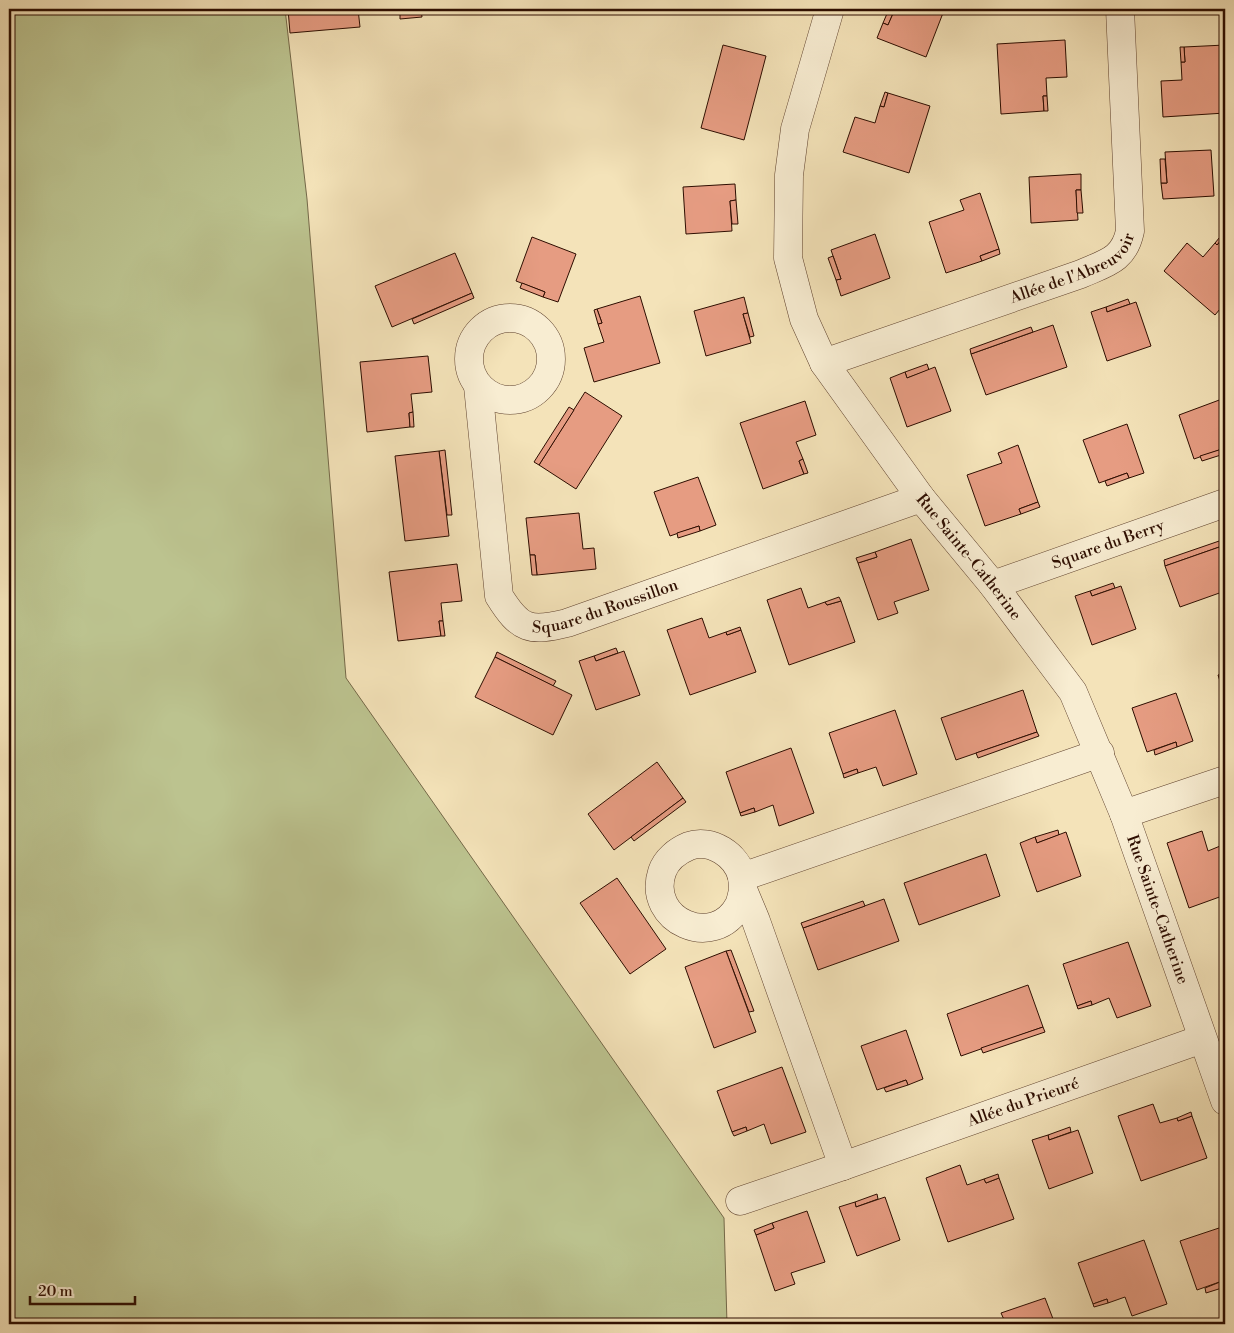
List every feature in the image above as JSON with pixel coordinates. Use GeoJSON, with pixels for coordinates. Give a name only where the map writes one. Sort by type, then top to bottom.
{"type":"FeatureCollection","features":[{"type":"Feature","properties":{"kind":"street","name":"Rue Sainte-Catherine"},"geometry":{"type":"LineString","coordinates":[[830,9],[795,129],[789,175],[788,258],[804,319],[824,362],[921,498],[993,585],[1073,692],[1124,814],[1225,1101]]}},
{"type":"Feature","properties":{"kind":"street","name":"Allée de l'Abreuvoir"},"geometry":{"type":"LineString","coordinates":[[824,362],[1081,274],[1119,255],[1127,244],[1130,231],[1120,9]]}},
{"type":"Feature","properties":{"kind":"street","name":"Square du Roussillon"},"geometry":{"type":"LineString","coordinates":[[478,386],[499,596],[510,614],[524,625],[542,629],[567,623],[921,498]]}},
{"type":"Feature","properties":{"kind":"street","name":"Square du Berry"},"geometry":{"type":"LineString","coordinates":[[993,585],[1225,502]]}},
{"type":"Feature","properties":{"kind":"street"},"geometry":{"type":"LineString","coordinates":[[843,1166],[742,883],[1100,753]]}},
{"type":"Feature","properties":{"kind":"street"},"geometry":{"type":"LineString","coordinates":[[1124,814],[1225,780]]}},
{"type":"Feature","properties":{"kind":"street","name":"Allée du Prieuré"},"geometry":{"type":"LineString","coordinates":[[740,1200],[843,1166],[1202,1039]]}},
{"type":"Feature","properties":{"kind":"green space"},"geometry":{"type":"Polygon","coordinates":[[[9,9],[285,9],[307,199],[346,678],[724,1218],[727,1324],[9,1324],[9,9]]]}},
{"type":"Feature","properties":{"kind":"building"},"geometry":{"type":"Polygon","coordinates":[[[288,9],[358,9],[360,27],[290,33],[288,9]]]}},
{"type":"Feature","properties":{"kind":"building"},"geometry":{"type":"Polygon","coordinates":[[[400,9],[421,9],[422,17],[400,19],[400,9]]]}},
{"type":"Feature","properties":{"kind":"building"},"geometry":{"type":"Polygon","coordinates":[[[889,9],[895,9],[888,25],[883,23],[889,9]]]}},
{"type":"Feature","properties":{"kind":"building"},"geometry":{"type":"Polygon","coordinates":[[[895,9],[931,9],[943,13],[926,57],[877,38],[883,23],[888,25],[895,9]]]}},
{"type":"Feature","properties":{"kind":"building"},"geometry":{"type":"Polygon","coordinates":[[[1065,40],[1067,77],[1046,78],[1047,96],[1043,96],[1044,111],[1001,114],[997,44],[1065,40]]]}},
{"type":"Feature","properties":{"kind":"building"},"geometry":{"type":"Polygon","coordinates":[[[723,45],[766,56],[744,140],[701,128],[723,45]]]}},
{"type":"Feature","properties":{"kind":"building"},"geometry":{"type":"Polygon","coordinates":[[[1225,45],[1225,113],[1163,117],[1161,81],[1182,80],[1181,62],[1185,62],[1184,47],[1225,45]]]}},
{"type":"Feature","properties":{"kind":"building"},"geometry":{"type":"Polygon","coordinates":[[[1180,47],[1184,47],[1185,62],[1181,62],[1180,47]]]}},
{"type":"Feature","properties":{"kind":"building"},"geometry":{"type":"Polygon","coordinates":[[[885,92],[888,93],[884,107],[880,106],[885,92]]]}},
{"type":"Feature","properties":{"kind":"building"},"geometry":{"type":"Polygon","coordinates":[[[888,93],[930,106],[909,173],[843,152],[855,117],[875,123],[880,106],[884,107],[888,93]]]}},
{"type":"Feature","properties":{"kind":"building"},"geometry":{"type":"Polygon","coordinates":[[[1043,96],[1047,96],[1048,111],[1044,111],[1043,96]]]}},
{"type":"Feature","properties":{"kind":"building"},"geometry":{"type":"Polygon","coordinates":[[[1211,150],[1214,196],[1163,199],[1161,183],[1167,183],[1165,152],[1211,150]]]}},
{"type":"Feature","properties":{"kind":"building"},"geometry":{"type":"Polygon","coordinates":[[[1160,159],[1165,159],[1167,183],[1161,183],[1160,159]]]}},
{"type":"Feature","properties":{"kind":"building"},"geometry":{"type":"Polygon","coordinates":[[[1081,174],[1081,190],[1076,190],[1078,220],[1031,223],[1029,177],[1081,174]]]}},
{"type":"Feature","properties":{"kind":"building"},"geometry":{"type":"Polygon","coordinates":[[[735,184],[736,200],[730,201],[732,231],[686,234],[683,187],[735,184]]]}},
{"type":"Feature","properties":{"kind":"building"},"geometry":{"type":"Polygon","coordinates":[[[1076,190],[1081,190],[1083,213],[1077,213],[1076,190]]]}},
{"type":"Feature","properties":{"kind":"building"},"geometry":{"type":"Polygon","coordinates":[[[980,193],[999,249],[980,256],[982,261],[946,273],[929,222],[964,210],[960,200],[980,193]]]}},
{"type":"Feature","properties":{"kind":"building"},"geometry":{"type":"Polygon","coordinates":[[[736,200],[738,224],[732,224],[730,201],[736,200]]]}},
{"type":"Feature","properties":{"kind":"building"},"geometry":{"type":"Polygon","coordinates":[[[1224,232],[1225,236],[1217,245],[1215,243],[1224,232]]]}},
{"type":"Feature","properties":{"kind":"building"},"geometry":{"type":"Polygon","coordinates":[[[875,234],[890,278],[841,296],[836,280],[841,279],[831,250],[875,234]]]}},
{"type":"Feature","properties":{"kind":"building"},"geometry":{"type":"Polygon","coordinates":[[[1225,236],[1225,303],[1215,315],[1164,271],[1187,243],[1203,257],[1215,243],[1217,245],[1225,236]]]}},
{"type":"Feature","properties":{"kind":"building"},"geometry":{"type":"Polygon","coordinates":[[[532,237],[576,254],[558,302],[543,297],[545,292],[516,281],[532,237]]]}},
{"type":"Feature","properties":{"kind":"building"},"geometry":{"type":"Polygon","coordinates":[[[999,249],[1000,254],[982,261],[980,256],[999,249]]]}},
{"type":"Feature","properties":{"kind":"building"},"geometry":{"type":"Polygon","coordinates":[[[455,253],[472,293],[392,327],[375,286],[455,253]]]}},
{"type":"Feature","properties":{"kind":"building"},"geometry":{"type":"Polygon","coordinates":[[[833,256],[841,279],[836,280],[828,258],[833,256]]]}},
{"type":"Feature","properties":{"kind":"building"},"geometry":{"type":"Polygon","coordinates":[[[522,283],[545,292],[543,297],[520,288],[522,283]]]}},
{"type":"Feature","properties":{"kind":"building"},"geometry":{"type":"Polygon","coordinates":[[[472,293],[474,298],[414,324],[412,319],[472,293]]]}},
{"type":"Feature","properties":{"kind":"building"},"geometry":{"type":"Polygon","coordinates":[[[640,296],[660,363],[594,382],[584,348],[604,342],[598,324],[602,323],[597,309],[640,296]]]}},
{"type":"Feature","properties":{"kind":"building"},"geometry":{"type":"Polygon","coordinates":[[[744,297],[748,313],[743,314],[751,343],[706,356],[694,311],[744,297]]]}},
{"type":"Feature","properties":{"kind":"building"},"geometry":{"type":"Polygon","coordinates":[[[1128,299],[1130,304],[1107,312],[1106,307],[1128,299]]]}},
{"type":"Feature","properties":{"kind":"building"},"geometry":{"type":"Polygon","coordinates":[[[1136,302],[1151,346],[1107,361],[1091,312],[1106,307],[1107,312],[1136,302]]]}},
{"type":"Feature","properties":{"kind":"building"},"geometry":{"type":"Polygon","coordinates":[[[597,309],[602,323],[598,324],[594,310],[597,309]]]}},
{"type":"Feature","properties":{"kind":"building"},"geometry":{"type":"Polygon","coordinates":[[[748,313],[754,336],[750,337],[743,314],[748,313]]]}},
{"type":"Feature","properties":{"kind":"building"},"geometry":{"type":"Polygon","coordinates":[[[1053,325],[1067,367],[986,395],[971,354],[1053,325]]]}},
{"type":"Feature","properties":{"kind":"building"},"geometry":{"type":"Polygon","coordinates":[[[1031,327],[1033,332],[971,354],[970,349],[1031,327]]]}},
{"type":"Feature","properties":{"kind":"building"},"geometry":{"type":"Polygon","coordinates":[[[428,356],[432,392],[411,394],[413,412],[409,413],[410,427],[367,432],[360,362],[428,356]]]}},
{"type":"Feature","properties":{"kind":"building"},"geometry":{"type":"Polygon","coordinates":[[[927,364],[929,370],[907,378],[905,372],[927,364]]]}},
{"type":"Feature","properties":{"kind":"building"},"geometry":{"type":"Polygon","coordinates":[[[935,367],[951,411],[907,427],[890,378],[905,372],[907,378],[935,367]]]}},
{"type":"Feature","properties":{"kind":"building"},"geometry":{"type":"Polygon","coordinates":[[[585,392],[622,416],[576,489],[539,465],[585,392]]]}},
{"type":"Feature","properties":{"kind":"building"},"geometry":{"type":"Polygon","coordinates":[[[1222,399],[1225,408],[1225,453],[1222,449],[1194,459],[1179,415],[1222,399]]]}},
{"type":"Feature","properties":{"kind":"building"},"geometry":{"type":"Polygon","coordinates":[[[805,401],[816,435],[796,442],[803,459],[799,461],[804,474],[763,489],[740,423],[805,401]]]}},
{"type":"Feature","properties":{"kind":"building"},"geometry":{"type":"Polygon","coordinates":[[[569,407],[574,410],[539,465],[534,462],[569,407]]]}},
{"type":"Feature","properties":{"kind":"building"},"geometry":{"type":"Polygon","coordinates":[[[413,412],[414,427],[410,427],[409,413],[413,412]]]}},
{"type":"Feature","properties":{"kind":"building"},"geometry":{"type":"Polygon","coordinates":[[[1127,424],[1144,473],[1129,478],[1127,473],[1099,483],[1083,440],[1127,424]]]}},
{"type":"Feature","properties":{"kind":"building"},"geometry":{"type":"Polygon","coordinates":[[[1018,445],[1038,502],[1019,509],[1021,514],[985,526],[967,475],[1002,463],[998,453],[1018,445]]]}},
{"type":"Feature","properties":{"kind":"building"},"geometry":{"type":"Polygon","coordinates":[[[1222,449],[1224,454],[1202,461],[1200,456],[1222,449]]]}},
{"type":"Feature","properties":{"kind":"building"},"geometry":{"type":"Polygon","coordinates":[[[445,450],[452,515],[447,515],[439,451],[445,450]]]}},
{"type":"Feature","properties":{"kind":"building"},"geometry":{"type":"Polygon","coordinates":[[[439,451],[449,536],[405,541],[395,456],[439,451]]]}},
{"type":"Feature","properties":{"kind":"building"},"geometry":{"type":"Polygon","coordinates":[[[803,459],[808,473],[804,474],[799,461],[803,459]]]}},
{"type":"Feature","properties":{"kind":"building"},"geometry":{"type":"Polygon","coordinates":[[[1127,473],[1129,478],[1107,486],[1105,481],[1127,473]]]}},
{"type":"Feature","properties":{"kind":"building"},"geometry":{"type":"Polygon","coordinates":[[[698,477],[716,525],[700,531],[699,526],[670,536],[654,492],[698,477]]]}},
{"type":"Feature","properties":{"kind":"building"},"geometry":{"type":"Polygon","coordinates":[[[1038,502],[1040,507],[1021,514],[1019,509],[1038,502]]]}},
{"type":"Feature","properties":{"kind":"building"},"geometry":{"type":"Polygon","coordinates":[[[579,513],[583,549],[594,548],[596,569],[537,575],[535,555],[530,555],[526,518],[579,513]]]}},
{"type":"Feature","properties":{"kind":"building"},"geometry":{"type":"Polygon","coordinates":[[[699,526],[700,531],[678,538],[677,533],[699,526]]]}},
{"type":"Feature","properties":{"kind":"building"},"geometry":{"type":"Polygon","coordinates":[[[911,539],[929,590],[894,602],[898,613],[878,620],[858,563],[877,557],[875,552],[911,539]]]}},
{"type":"Feature","properties":{"kind":"building"},"geometry":{"type":"Polygon","coordinates":[[[1225,539],[1225,545],[1165,566],[1164,560],[1225,539]]]}},
{"type":"Feature","properties":{"kind":"building"},"geometry":{"type":"Polygon","coordinates":[[[1225,545],[1225,591],[1180,607],[1165,566],[1225,545]]]}},
{"type":"Feature","properties":{"kind":"building"},"geometry":{"type":"Polygon","coordinates":[[[875,552],[877,557],[858,563],[856,558],[875,552]]]}},
{"type":"Feature","properties":{"kind":"building"},"geometry":{"type":"Polygon","coordinates":[[[530,555],[535,555],[537,575],[532,575],[530,555]]]}},
{"type":"Feature","properties":{"kind":"building"},"geometry":{"type":"Polygon","coordinates":[[[457,564],[462,601],[441,603],[443,621],[439,621],[441,636],[398,641],[389,572],[457,564]]]}},
{"type":"Feature","properties":{"kind":"building"},"geometry":{"type":"Polygon","coordinates":[[[1113,583],[1115,588],[1092,596],[1090,591],[1113,583]]]}},
{"type":"Feature","properties":{"kind":"building"},"geometry":{"type":"Polygon","coordinates":[[[1121,586],[1136,629],[1092,645],[1075,596],[1090,591],[1092,596],[1121,586]]]}},
{"type":"Feature","properties":{"kind":"building"},"geometry":{"type":"Polygon","coordinates":[[[801,588],[808,608],[825,602],[827,605],[841,601],[855,642],[789,665],[767,600],[801,588]]]}},
{"type":"Feature","properties":{"kind":"building"},"geometry":{"type":"Polygon","coordinates":[[[839,597],[841,601],[827,605],[825,602],[839,597]]]}},
{"type":"Feature","properties":{"kind":"building"},"geometry":{"type":"Polygon","coordinates":[[[702,618],[709,638],[726,632],[727,635],[741,630],[756,672],[690,695],[667,630],[702,618]]]}},
{"type":"Feature","properties":{"kind":"building"},"geometry":{"type":"Polygon","coordinates":[[[439,621],[443,621],[445,636],[441,636],[439,621]]]}},
{"type":"Feature","properties":{"kind":"building"},"geometry":{"type":"Polygon","coordinates":[[[740,627],[741,630],[727,635],[726,632],[740,627]]]}},
{"type":"Feature","properties":{"kind":"building"},"geometry":{"type":"Polygon","coordinates":[[[616,648],[618,653],[596,661],[594,656],[616,648]]]}},
{"type":"Feature","properties":{"kind":"building"},"geometry":{"type":"Polygon","coordinates":[[[624,651],[640,695],[596,710],[579,661],[594,656],[596,661],[624,651]]]}},
{"type":"Feature","properties":{"kind":"building"},"geometry":{"type":"Polygon","coordinates":[[[497,652],[556,681],[553,686],[495,657],[497,652]]]}},
{"type":"Feature","properties":{"kind":"building"},"geometry":{"type":"Polygon","coordinates":[[[495,657],[572,695],[553,735],[475,697],[495,657]]]}},
{"type":"Feature","properties":{"kind":"building"},"geometry":{"type":"Polygon","coordinates":[[[1225,673],[1225,697],[1218,675],[1225,673]]]}},
{"type":"Feature","properties":{"kind":"building"},"geometry":{"type":"Polygon","coordinates":[[[1023,690],[1037,732],[956,760],[941,718],[1023,690]]]}},
{"type":"Feature","properties":{"kind":"building"},"geometry":{"type":"Polygon","coordinates":[[[1176,693],[1193,741],[1177,747],[1176,742],[1147,752],[1132,708],[1176,693]]]}},
{"type":"Feature","properties":{"kind":"building"},"geometry":{"type":"Polygon","coordinates":[[[895,710],[917,774],[883,786],[876,767],[858,773],[857,769],[843,774],[829,733],[895,710]]]}},
{"type":"Feature","properties":{"kind":"building"},"geometry":{"type":"Polygon","coordinates":[[[1037,732],[1039,736],[978,758],[976,753],[1037,732]]]}},
{"type":"Feature","properties":{"kind":"building"},"geometry":{"type":"Polygon","coordinates":[[[1176,742],[1177,747],[1155,755],[1154,750],[1176,742]]]}},
{"type":"Feature","properties":{"kind":"building"},"geometry":{"type":"Polygon","coordinates":[[[791,748],[814,813],[779,826],[773,805],[755,812],[754,808],[740,813],[726,772],[791,748]]]}},
{"type":"Feature","properties":{"kind":"building"},"geometry":{"type":"Polygon","coordinates":[[[657,762],[683,798],[614,850],[588,814],[657,762]]]}},
{"type":"Feature","properties":{"kind":"building"},"geometry":{"type":"Polygon","coordinates":[[[857,769],[858,773],[844,778],[843,774],[857,769]]]}},
{"type":"Feature","properties":{"kind":"building"},"geometry":{"type":"Polygon","coordinates":[[[683,798],[686,802],[634,841],[631,837],[683,798]]]}},
{"type":"Feature","properties":{"kind":"building"},"geometry":{"type":"Polygon","coordinates":[[[754,808],[755,812],[741,816],[740,813],[754,808]]]}},
{"type":"Feature","properties":{"kind":"building"},"geometry":{"type":"Polygon","coordinates":[[[1058,830],[1059,835],[1037,843],[1035,837],[1058,830]]]}},
{"type":"Feature","properties":{"kind":"building"},"geometry":{"type":"Polygon","coordinates":[[[1202,831],[1208,851],[1225,844],[1225,895],[1189,908],[1167,843],[1202,831]]]}},
{"type":"Feature","properties":{"kind":"building"},"geometry":{"type":"Polygon","coordinates":[[[1066,832],[1081,876],[1037,892],[1020,843],[1035,837],[1037,843],[1066,832]]]}},
{"type":"Feature","properties":{"kind":"building"},"geometry":{"type":"Polygon","coordinates":[[[986,854],[1000,896],[919,925],[904,883],[986,854]]]}},
{"type":"Feature","properties":{"kind":"building"},"geometry":{"type":"Polygon","coordinates":[[[617,878],[666,949],[630,974],[580,903],[617,878]]]}},
{"type":"Feature","properties":{"kind":"building"},"geometry":{"type":"Polygon","coordinates":[[[884,899],[899,941],[818,970],[803,928],[884,899]]]}},
{"type":"Feature","properties":{"kind":"building"},"geometry":{"type":"Polygon","coordinates":[[[863,901],[865,906],[803,928],[801,923],[863,901]]]}},
{"type":"Feature","properties":{"kind":"building"},"geometry":{"type":"Polygon","coordinates":[[[1128,942],[1151,1006],[1117,1018],[1109,998],[1092,1005],[1091,1001],[1077,1006],[1063,964],[1128,942]]]}},
{"type":"Feature","properties":{"kind":"building"},"geometry":{"type":"Polygon","coordinates":[[[731,950],[754,1011],[749,1012],[726,951],[731,950]]]}},
{"type":"Feature","properties":{"kind":"building"},"geometry":{"type":"Polygon","coordinates":[[[726,951],[756,1032],[714,1048],[685,967],[726,951]]]}},
{"type":"Feature","properties":{"kind":"building"},"geometry":{"type":"Polygon","coordinates":[[[1028,985],[1043,1027],[961,1056],[947,1014],[1028,985]]]}},
{"type":"Feature","properties":{"kind":"building"},"geometry":{"type":"Polygon","coordinates":[[[1091,1001],[1092,1005],[1078,1009],[1077,1006],[1091,1001]]]}},
{"type":"Feature","properties":{"kind":"building"},"geometry":{"type":"Polygon","coordinates":[[[1043,1027],[1045,1032],[983,1053],[981,1048],[1043,1027]]]}},
{"type":"Feature","properties":{"kind":"building"},"geometry":{"type":"Polygon","coordinates":[[[906,1030],[923,1079],[908,1085],[906,1080],[877,1090],[861,1046],[906,1030]]]}},
{"type":"Feature","properties":{"kind":"building"},"geometry":{"type":"Polygon","coordinates":[[[782,1067],[806,1132],[771,1144],[764,1124],[747,1131],[746,1127],[732,1132],[717,1091],[782,1067]]]}},
{"type":"Feature","properties":{"kind":"building"},"geometry":{"type":"Polygon","coordinates":[[[906,1080],[908,1085],[886,1092],[884,1088],[906,1080]]]}},
{"type":"Feature","properties":{"kind":"building"},"geometry":{"type":"Polygon","coordinates":[[[1153,1104],[1160,1123],[1177,1118],[1178,1121],[1192,1116],[1207,1158],[1141,1181],[1118,1116],[1153,1104]]]}},
{"type":"Feature","properties":{"kind":"building"},"geometry":{"type":"Polygon","coordinates":[[[1191,1112],[1192,1116],[1178,1121],[1177,1118],[1191,1112]]]}},
{"type":"Feature","properties":{"kind":"building"},"geometry":{"type":"Polygon","coordinates":[[[746,1127],[747,1131],[734,1136],[732,1132],[746,1127]]]}},
{"type":"Feature","properties":{"kind":"building"},"geometry":{"type":"Polygon","coordinates":[[[1070,1127],[1071,1132],[1049,1140],[1048,1135],[1070,1127]]]}},
{"type":"Feature","properties":{"kind":"building"},"geometry":{"type":"Polygon","coordinates":[[[1078,1130],[1093,1173],[1049,1189],[1032,1140],[1048,1135],[1049,1140],[1078,1130]]]}},
{"type":"Feature","properties":{"kind":"building"},"geometry":{"type":"Polygon","coordinates":[[[960,1165],[967,1185],[984,1179],[986,1183],[999,1178],[1014,1219],[948,1242],[926,1178],[960,1165]]]}},
{"type":"Feature","properties":{"kind":"building"},"geometry":{"type":"Polygon","coordinates":[[[998,1174],[999,1178],[986,1183],[984,1179],[998,1174]]]}},
{"type":"Feature","properties":{"kind":"building"},"geometry":{"type":"Polygon","coordinates":[[[877,1194],[878,1199],[856,1207],[855,1202],[877,1194]]]}},
{"type":"Feature","properties":{"kind":"building"},"geometry":{"type":"Polygon","coordinates":[[[885,1197],[900,1240],[857,1256],[839,1207],[855,1202],[856,1207],[885,1197]]]}},
{"type":"Feature","properties":{"kind":"building"},"geometry":{"type":"Polygon","coordinates":[[[807,1211],[825,1262],[791,1273],[795,1284],[775,1291],[756,1235],[774,1228],[772,1223],[807,1211]]]}},
{"type":"Feature","properties":{"kind":"building"},"geometry":{"type":"Polygon","coordinates":[[[772,1223],[774,1228],[756,1235],[754,1230],[772,1223]]]}},
{"type":"Feature","properties":{"kind":"building"},"geometry":{"type":"Polygon","coordinates":[[[1225,1226],[1225,1280],[1197,1290],[1180,1241],[1225,1226]]]}},
{"type":"Feature","properties":{"kind":"building"},"geometry":{"type":"Polygon","coordinates":[[[1144,1240],[1167,1304],[1132,1316],[1125,1297],[1108,1303],[1107,1299],[1093,1304],[1078,1263],[1144,1240]]]}},
{"type":"Feature","properties":{"kind":"building"},"geometry":{"type":"Polygon","coordinates":[[[1225,1280],[1225,1287],[1206,1293],[1205,1288],[1225,1280]]]}},
{"type":"Feature","properties":{"kind":"building"},"geometry":{"type":"Polygon","coordinates":[[[1045,1298],[1055,1324],[1006,1324],[1001,1313],[1045,1298]]]}},
{"type":"Feature","properties":{"kind":"building"},"geometry":{"type":"Polygon","coordinates":[[[1107,1299],[1108,1303],[1094,1307],[1093,1304],[1107,1299]]]}}]}
